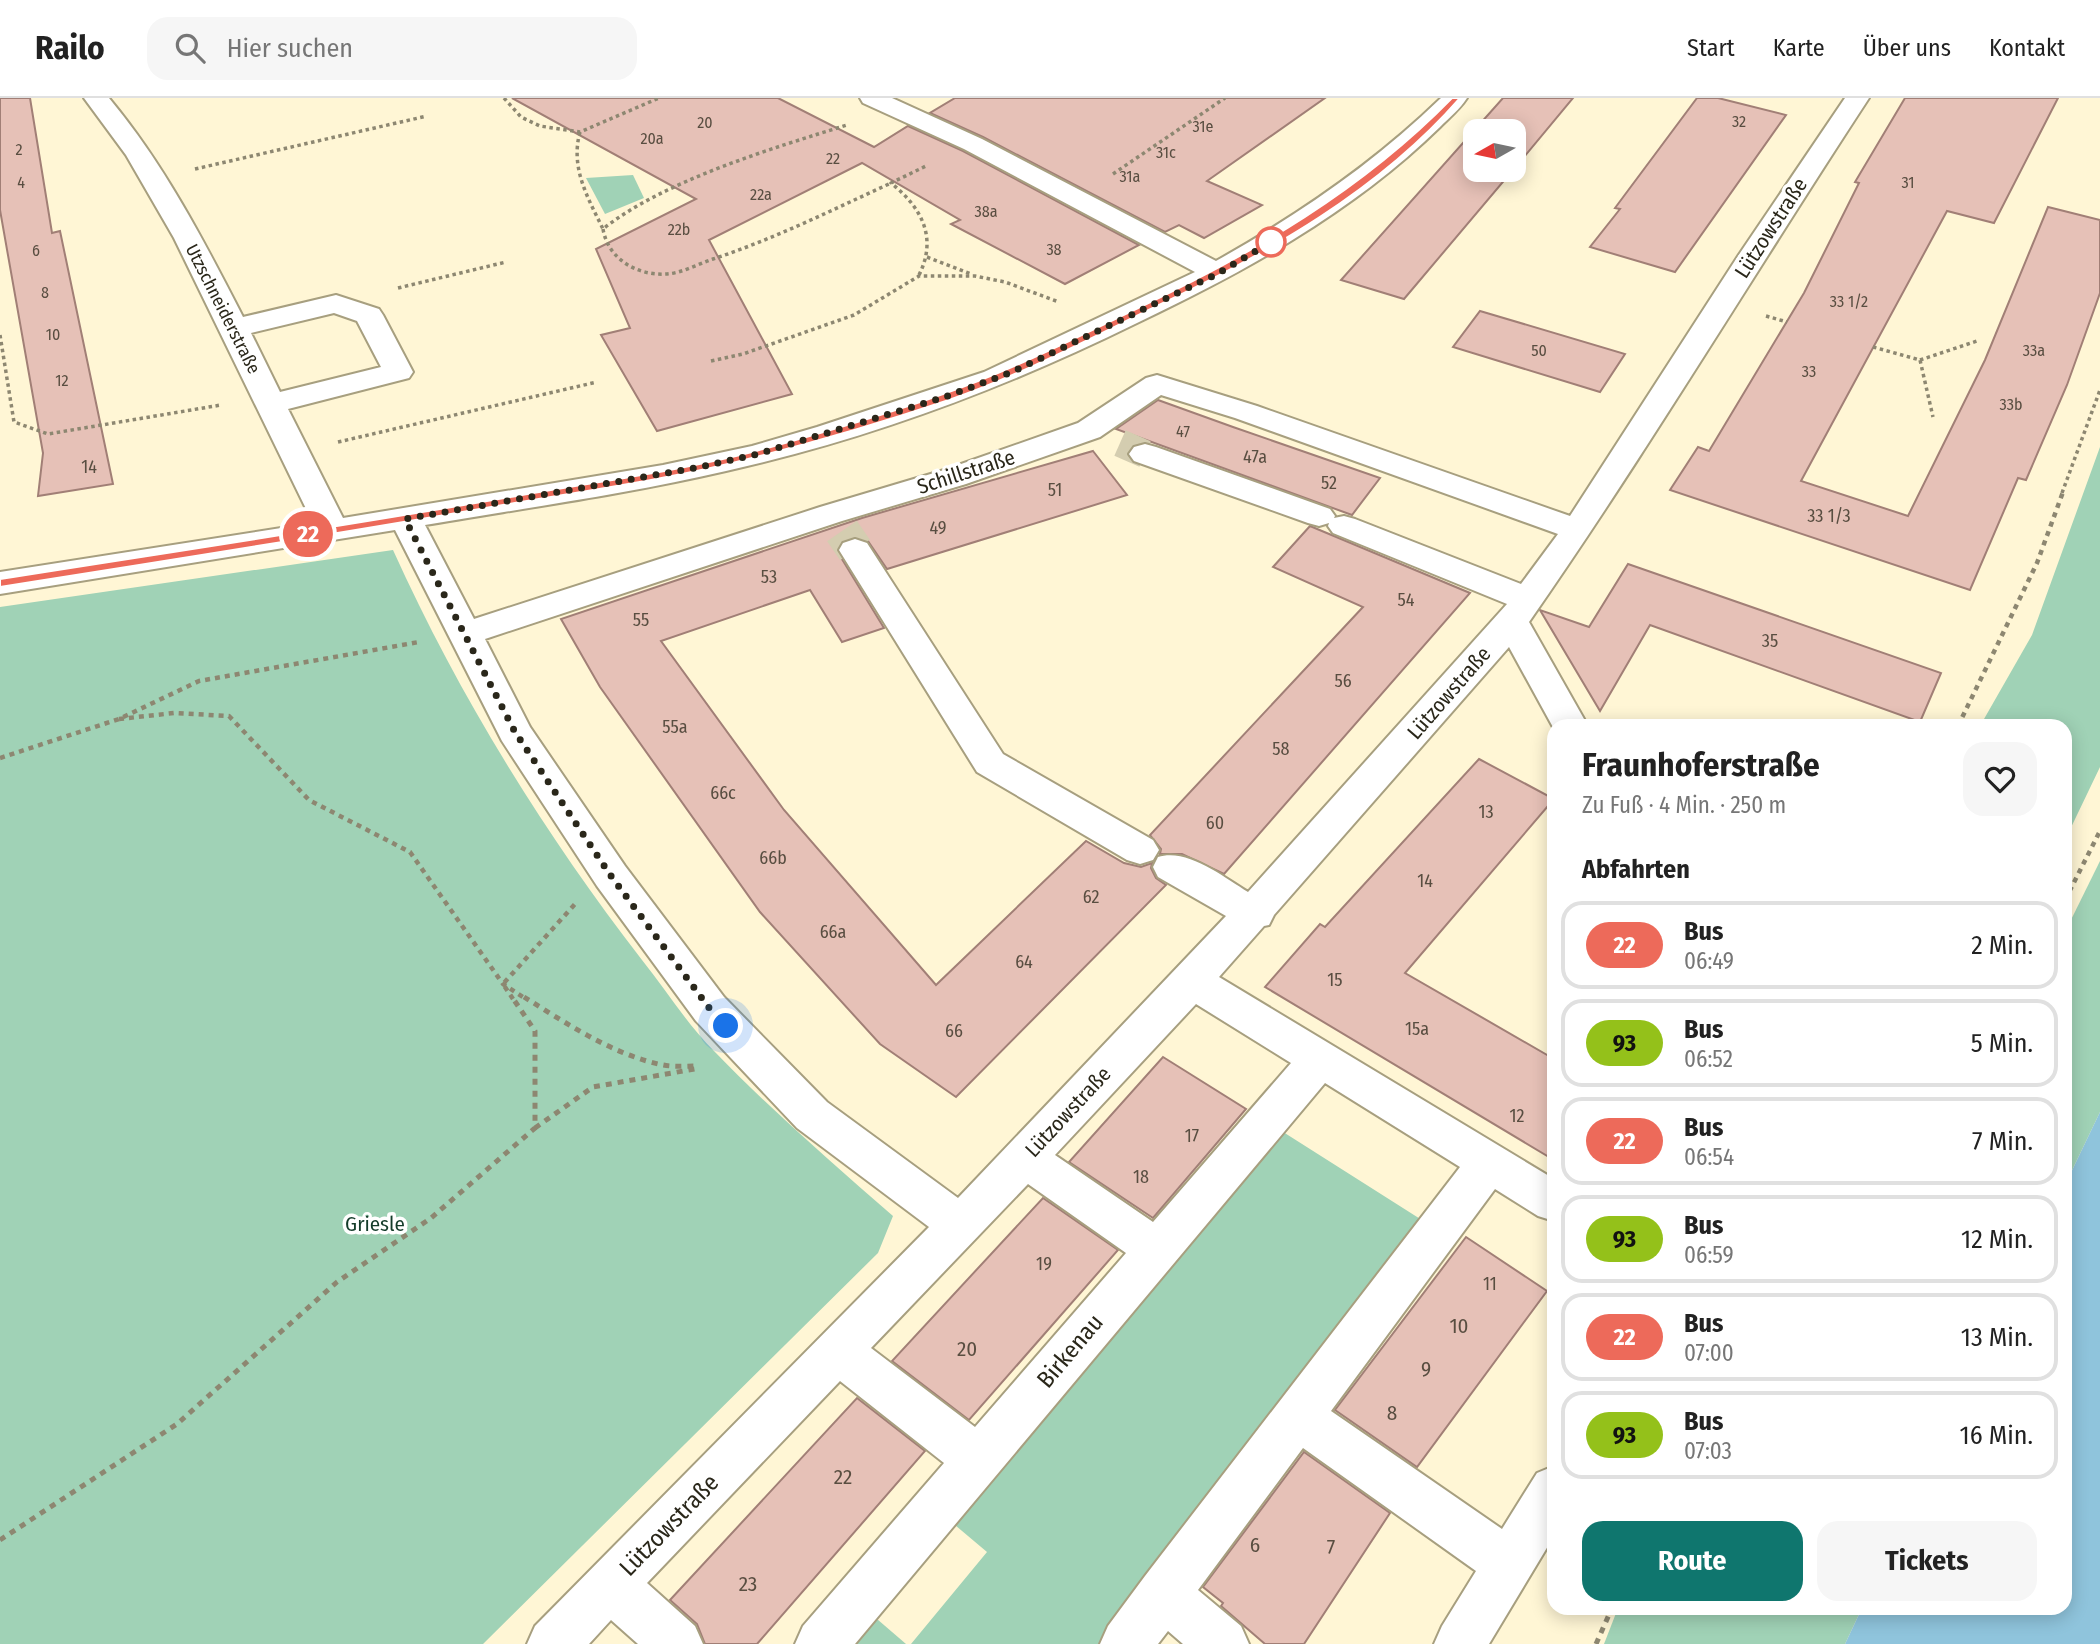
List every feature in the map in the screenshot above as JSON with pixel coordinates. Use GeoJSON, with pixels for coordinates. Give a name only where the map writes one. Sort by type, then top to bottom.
{"type":"FeatureCollection","features":[{"type":"Feature","properties":{"kind":"street","name":"Utzschneiderstraße"},"geometry":{"type":"LineString","coordinates":[[96,98],[156,178],[235,328],[268,401],[333,530]]}},
{"type":"Feature","properties":{"kind":"street"},"geometry":{"type":"LineString","coordinates":[[0,583],[405,519],[695,468],[758,454],[918,405],[1012,372],[1217,274],[1362,184],[1426,128],[1455,98]]}},
{"type":"Feature","properties":{"kind":"street","name":"Lützowstraße"},"geometry":{"type":"LineString","coordinates":[[553,1644],[1025,1158],[1255,914],[1519,611],[1576,529],[1857,98]]}},
{"type":"Feature","properties":{"kind":"street"},"geometry":{"type":"LineString","coordinates":[[882,102],[974,144],[1195,259],[1217,274]]}},
{"type":"Feature","properties":{"kind":"street"},"geometry":{"type":"LineString","coordinates":[[235,328],[337,304],[369,315],[398,372],[268,401]]}},
{"type":"Feature","properties":{"kind":"street","name":"Schillstraße"},"geometry":{"type":"LineString","coordinates":[[464,634],[843,532],[955,477],[1089,430],[1157,384],[1246,412],[1576,529]]}},
{"type":"Feature","properties":{"kind":"street"},"geometry":{"type":"LineString","coordinates":[[1089,430],[1132,449],[1331,521],[1519,611],[1567,719]]}},
{"type":"Feature","properties":{"kind":"street"},"geometry":{"type":"LineString","coordinates":[[405,519],[515,732],[611,876],[710,1009],[812,1115],[959,1224]]}},
{"type":"Feature","properties":{"kind":"street"},"geometry":{"type":"LineString","coordinates":[[843,532],[990,763],[1255,914]]}},
{"type":"Feature","properties":{"kind":"street"},"geometry":{"type":"LineString","coordinates":[[1192,981],[1547,1198]]}},
{"type":"Feature","properties":{"kind":"street","name":"Birkenau"},"geometry":{"type":"LineString","coordinates":[[821,1644],[1320,1059]]}},
{"type":"Feature","properties":{"kind":"street"},"geometry":{"type":"LineString","coordinates":[[1025,1158],[1157,1250]]}},
{"type":"Feature","properties":{"kind":"street"},"geometry":{"type":"LineString","coordinates":[[1126,1644],[1490,1163]]}},
{"type":"Feature","properties":{"kind":"street"},"geometry":{"type":"LineString","coordinates":[[838,1351],[978,1459]]}},
{"type":"Feature","properties":{"kind":"street"},"geometry":{"type":"LineString","coordinates":[[1298,1416],[1509,1564]]}},
{"type":"Feature","properties":{"kind":"street"},"geometry":{"type":"LineString","coordinates":[[1460,1644],[1547,1502]]}},
{"type":"Feature","properties":{"kind":"street"},"geometry":{"type":"LineString","coordinates":[[610,1585],[677,1644]]}},
{"type":"Feature","properties":{"kind":"street"},"geometry":{"type":"LineString","coordinates":[[1163,1594],[1223,1644]]}},
{"type":"Feature","properties":{"kind":"path"},"geometry":{"type":"LineString","coordinates":[[504,98],[521,117],[540,126],[580,132],[659,98]]}},
{"type":"Feature","properties":{"kind":"path"},"geometry":{"type":"LineString","coordinates":[[1078,198],[1225,98]]}},
{"type":"Feature","properties":{"kind":"path"},"geometry":{"type":"LineString","coordinates":[[603,229],[624,212],[715,171],[786,143],[862,120],[882,102]]}},
{"type":"Feature","properties":{"kind":"path"},"geometry":{"type":"LineString","coordinates":[[156,178],[426,116]]}},
{"type":"Feature","properties":{"kind":"path"},"geometry":{"type":"LineString","coordinates":[[580,132],[576,141],[577,170],[603,229],[608,249],[619,260],[638,268],[666,274],[759,245],[974,144]]}},
{"type":"Feature","properties":{"kind":"path"},"geometry":{"type":"LineString","coordinates":[[891,183],[913,202],[924,226],[927,257],[919,276]]}},
{"type":"Feature","properties":{"kind":"path"},"geometry":{"type":"LineString","coordinates":[[927,257],[975,276],[1005,282],[1065,304]]}},
{"type":"Feature","properties":{"kind":"path"},"geometry":{"type":"LineString","coordinates":[[337,304],[506,262]]}},
{"type":"Feature","properties":{"kind":"path"},"geometry":{"type":"LineString","coordinates":[[711,361],[743,354],[854,316],[919,276],[975,276]]}},
{"type":"Feature","properties":{"kind":"path"},"geometry":{"type":"LineString","coordinates":[[0,335],[14,422],[48,434],[268,401]]}},
{"type":"Feature","properties":{"kind":"path"},"geometry":{"type":"LineString","coordinates":[[1873,347],[1920,360],[1977,341]]}},
{"type":"Feature","properties":{"kind":"path"},"geometry":{"type":"LineString","coordinates":[[1920,360],[1933,417]]}},
{"type":"Feature","properties":{"kind":"path"},"geometry":{"type":"LineString","coordinates":[[295,452],[597,382]]}},
{"type":"Feature","properties":{"kind":"path"},"geometry":{"type":"LineString","coordinates":[[1961,719],[2037,563],[2100,390]]}},
{"type":"Feature","properties":{"kind":"path"},"geometry":{"type":"LineString","coordinates":[[0,758],[119,719],[199,681],[464,634]]}},
{"type":"Feature","properties":{"kind":"path"},"geometry":{"type":"LineString","coordinates":[[119,719],[174,713],[229,716],[309,800],[410,852],[535,1031],[535,1128]]}},
{"type":"Feature","properties":{"kind":"path"},"geometry":{"type":"LineString","coordinates":[[2072,886],[2100,831]]}},
{"type":"Feature","properties":{"kind":"path"},"geometry":{"type":"LineString","coordinates":[[503,984],[595,882],[611,876]]}},
{"type":"Feature","properties":{"kind":"path"},"geometry":{"type":"LineString","coordinates":[[0,1540],[177,1424],[337,1282],[431,1218],[535,1128],[593,1087],[711,1066],[664,1065],[627,1054],[561,1020],[503,984]]}},
{"type":"Feature","properties":{"kind":"path"},"geometry":{"type":"LineString","coordinates":[[1597,1644],[1609,1615]]}},
{"type":"Feature","properties":{"kind":"green space"},"geometry":{"type":"Polygon","coordinates":[[[633,175],[644,198],[605,214],[586,178],[633,175]]]}},
{"type":"Feature","properties":{"kind":"green space"},"geometry":{"type":"Polygon","coordinates":[[[2100,447],[2100,767],[2072,825],[2072,719],[1984,719],[2032,635],[2100,447]]]}},
{"type":"Feature","properties":{"kind":"green space","name":"Griesle"},"geometry":{"type":"Polygon","coordinates":[[[393,550],[446,658],[505,762],[571,863],[677,1007],[704,1041],[757,1094],[893,1216],[878,1253],[483,1644],[0,1644],[0,607],[393,550]]]}},
{"type":"Feature","properties":{"kind":"green space"},"geometry":{"type":"Polygon","coordinates":[[[2100,861],[2100,1112],[2072,1170],[2072,918],[2100,861]]]}},
{"type":"Feature","properties":{"kind":"green space"},"geometry":{"type":"Polygon","coordinates":[[[1280,1130],[1425,1222],[1104,1644],[911,1644],[987,1552],[949,1520],[1280,1130]]]}},
{"type":"Feature","properties":{"kind":"green space"},"geometry":{"type":"Polygon","coordinates":[[[870,1613],[906,1644],[843,1644],[870,1613]]]}},
{"type":"Feature","properties":{"kind":"green space"},"geometry":{"type":"Polygon","coordinates":[[[1615,1615],[1859,1615],[1845,1644],[1604,1644],[1615,1615]]]}},
{"type":"Feature","properties":{"kind":"water"},"geometry":{"type":"Polygon","coordinates":[[[2100,1112],[2100,1644],[1845,1644],[1859,1615],[2072,1615],[2072,1170],[2100,1112]]]}},
{"type":"Feature","properties":{"kind":"building"},"geometry":{"type":"Polygon","coordinates":[[[0,98],[30,98],[52,233],[60,231],[113,484],[38,496],[43,453],[0,210],[0,98]]]}},
{"type":"Feature","properties":{"kind":"building"},"geometry":{"type":"Polygon","coordinates":[[[512,98],[778,98],[874,147],[908,126],[963,151],[1139,245],[1065,284],[951,224],[960,220],[862,163],[709,240],[792,394],[657,431],[601,335],[630,328],[596,249],[696,199],[512,98]]]}},
{"type":"Feature","properties":{"kind":"building"},"geometry":{"type":"Polygon","coordinates":[[[955,98],[1325,98],[1207,181],[1262,205],[1204,238],[1179,225],[1165,232],[983,137],[930,113],[955,98]]]}},
{"type":"Feature","properties":{"kind":"building"},"geometry":{"type":"Polygon","coordinates":[[[1503,98],[1573,98],[1526,155],[1526,119],[1484,119],[1503,98]]]}},
{"type":"Feature","properties":{"kind":"building"},"geometry":{"type":"Polygon","coordinates":[[[1697,98],[1718,98],[1786,115],[1675,272],[1590,247],[1620,209],[1615,208],[1697,98]]]}},
{"type":"Feature","properties":{"kind":"building"},"geometry":{"type":"Polygon","coordinates":[[[1905,98],[2058,98],[1994,223],[1947,211],[1801,481],[1908,516],[1985,360],[2048,207],[2100,220],[2100,293],[2067,385],[2026,480],[2018,478],[1970,590],[1670,490],[1698,447],[1709,451],[1804,293],[1859,183],[1855,182],[1905,98]]]}},
{"type":"Feature","properties":{"kind":"building"},"geometry":{"type":"Polygon","coordinates":[[[1463,143],[1463,182],[1503,182],[1404,299],[1341,280],[1463,143]]]}},
{"type":"Feature","properties":{"kind":"building"},"geometry":{"type":"Polygon","coordinates":[[[1480,311],[1625,354],[1600,392],[1453,347],[1480,311]]]}},
{"type":"Feature","properties":{"kind":"building"},"geometry":{"type":"Polygon","coordinates":[[[1158,400],[1380,478],[1352,515],[1116,429],[1158,400]]]}},
{"type":"Feature","properties":{"kind":"building"},"geometry":{"type":"Polygon","coordinates":[[[1093,451],[1127,495],[887,569],[868,541],[854,537],[841,542],[837,551],[884,628],[842,642],[810,590],[661,641],[784,810],[936,985],[1086,841],[1124,863],[1141,867],[1152,863],[1151,868],[1156,878],[1166,885],[956,1097],[880,1044],[760,912],[600,687],[561,619],[862,518],[1093,451]]]}},
{"type":"Feature","properties":{"kind":"building"},"geometry":{"type":"Polygon","coordinates":[[[1310,526],[1470,593],[1224,874],[1182,854],[1160,854],[1161,849],[1150,835],[1363,607],[1273,567],[1310,526]]]}},
{"type":"Feature","properties":{"kind":"building"},"geometry":{"type":"Polygon","coordinates":[[[1628,564],[1941,673],[1921,719],[1912,719],[1650,625],[1600,711],[1540,610],[1589,627],[1628,564]]]}},
{"type":"Feature","properties":{"kind":"building"},"geometry":{"type":"Polygon","coordinates":[[[1479,759],[1547,795],[1547,807],[1405,973],[1547,1055],[1547,1156],[1265,987],[1320,924],[1325,927],[1479,759]]]}},
{"type":"Feature","properties":{"kind":"building"},"geometry":{"type":"Polygon","coordinates":[[[1163,1057],[1246,1109],[1153,1218],[1069,1162],[1163,1057]]]}},
{"type":"Feature","properties":{"kind":"building"},"geometry":{"type":"Polygon","coordinates":[[[1043,1198],[1118,1250],[969,1420],[892,1361],[1043,1198]]]}},
{"type":"Feature","properties":{"kind":"building"},"geometry":{"type":"Polygon","coordinates":[[[1466,1237],[1547,1291],[1417,1467],[1335,1410],[1466,1237]]]}},
{"type":"Feature","properties":{"kind":"building"},"geometry":{"type":"Polygon","coordinates":[[[857,1398],[925,1451],[757,1644],[705,1644],[697,1624],[670,1600],[857,1398]]]}},
{"type":"Feature","properties":{"kind":"building"},"geometry":{"type":"Polygon","coordinates":[[[1304,1452],[1390,1513],[1304,1644],[1265,1644],[1203,1587],[1304,1452]]]}},
{"type":"Feature","properties":{"kind":"tunnel"},"geometry":{"type":"LineString","coordinates":[[1120,443],[1145,454]]}},
{"type":"Feature","properties":{"kind":"tunnel"},"geometry":{"type":"LineString","coordinates":[[842,531],[855,550]]}},
{"type":"Feature","properties":{"kind":"bus line","name":"22"},"geometry":{"type":"LineString","coordinates":[[0,583],[405,519],[695,468],[758,454],[945,397],[1012,372],[1217,274],[1287,233],[1362,184],[1426,128],[1455,98]]}},
{"type":"Feature","properties":{"kind":"route"},"geometry":{"type":"LineString","coordinates":[[726,1026],[710,1009],[611,876],[515,732],[405,519],[695,468],[758,454],[945,397],[1012,372],[1217,274],[1271,242]]}}]}
